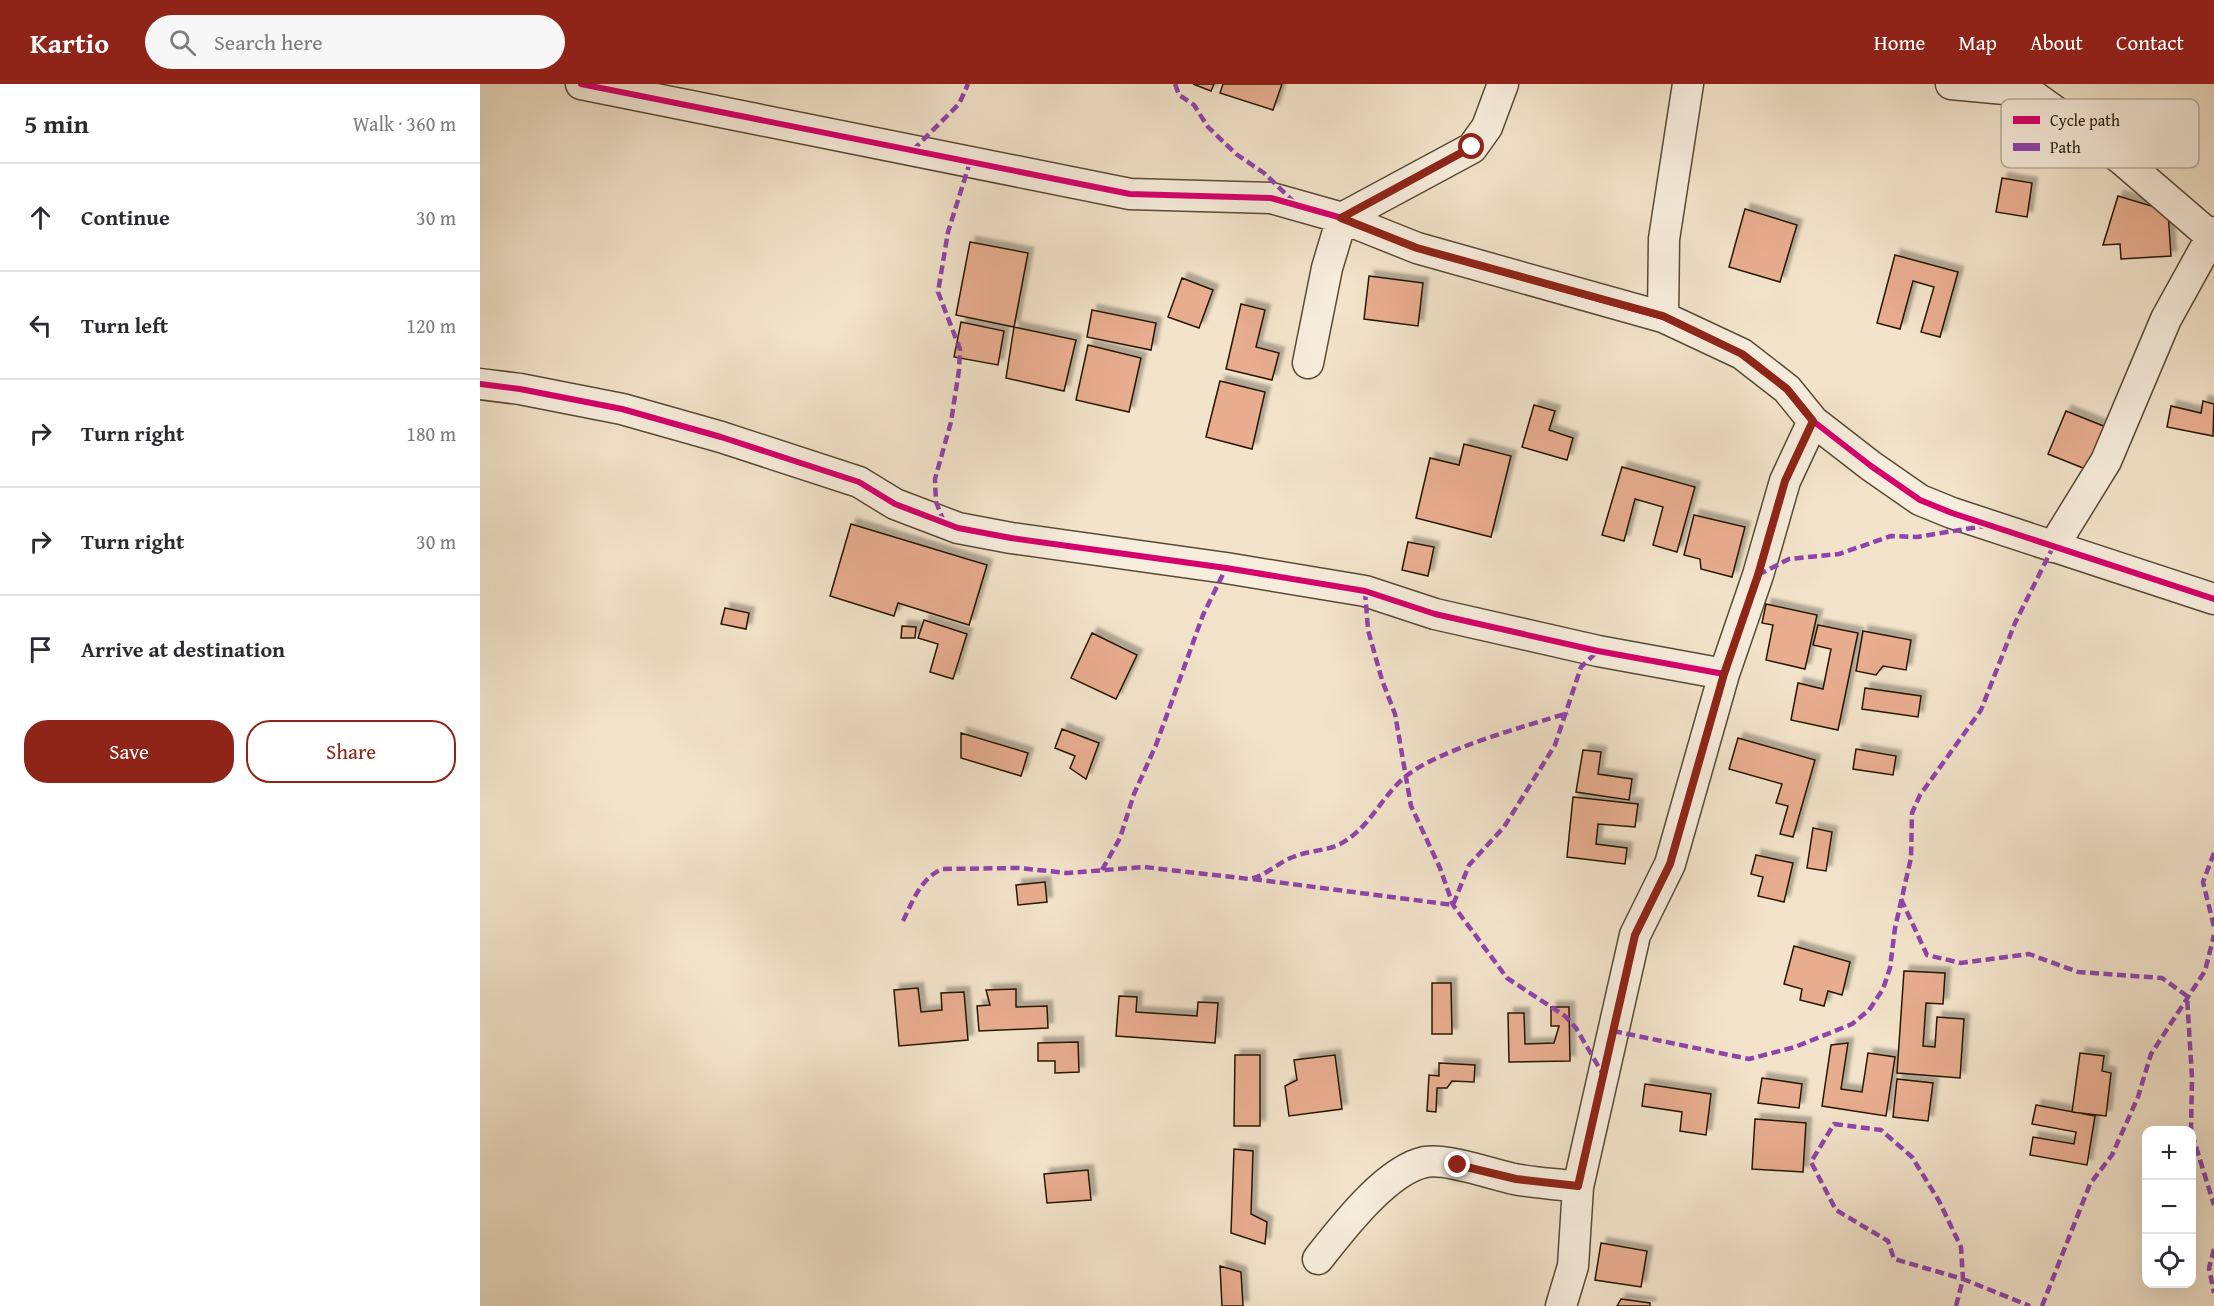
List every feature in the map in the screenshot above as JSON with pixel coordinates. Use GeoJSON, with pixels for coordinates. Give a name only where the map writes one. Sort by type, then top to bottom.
{"type":"FeatureCollection","features":[{"type":"Feature","properties":{"kind":"street"},"geometry":{"type":"LineString","coordinates":[[581,84],[1130,194],[1271,198],[1341,218],[1417,248],[1663,316],[1742,354],[1787,389],[1813,421],[1920,500],[2053,547],[2214,599]]}},
{"type":"Feature","properties":{"kind":"street"},"geometry":{"type":"LineString","coordinates":[[1308,363],[1327,268],[1341,218],[1472,147],[1487,127],[1503,84]]}},
{"type":"Feature","properties":{"kind":"street"},"geometry":{"type":"LineString","coordinates":[[1663,316],[1664,239],[1688,84]]}},
{"type":"Feature","properties":{"kind":"street"},"geometry":{"type":"LineString","coordinates":[[1951,84],[2021,88],[2037,99]]}},
{"type":"Feature","properties":{"kind":"street"},"geometry":{"type":"LineString","coordinates":[[2053,547],[2106,461],[2166,319],[2213,235],[2132,168]]}},
{"type":"Feature","properties":{"kind":"street"},"geometry":{"type":"LineString","coordinates":[[480,384],[520,389],[622,409],[721,437],[859,482],[895,504],[958,528],[1365,591],[1435,614],[1598,651],[1724,674]]}},
{"type":"Feature","properties":{"kind":"street"},"geometry":{"type":"LineString","coordinates":[[1561,1306],[1573,1266],[1578,1186],[1635,935],[1670,864],[1724,674],[1758,575],[1785,481],[1813,421]]}},
{"type":"Feature","properties":{"kind":"street"},"geometry":{"type":"LineString","coordinates":[[1318,1259],[1361,1206],[1402,1172],[1425,1162],[1458,1165],[1516,1179],[1578,1186]]}},
{"type":"Feature","properties":{"kind":"building"},"geometry":{"type":"Polygon","coordinates":[[[1193,84],[1214,84],[1211,91],[1193,84]]]}},
{"type":"Feature","properties":{"kind":"building"},"geometry":{"type":"Polygon","coordinates":[[[1223,84],[1282,84],[1273,110],[1220,93],[1223,84]]]}},
{"type":"Feature","properties":{"kind":"building"},"geometry":{"type":"Polygon","coordinates":[[[2002,178],[2032,183],[2027,217],[1996,212],[2002,178]]]}},
{"type":"Feature","properties":{"kind":"building"},"geometry":{"type":"Polygon","coordinates":[[[2118,196],[2168,211],[2171,256],[2121,259],[2120,244],[2103,245],[2118,196]]]}},
{"type":"Feature","properties":{"kind":"building"},"geometry":{"type":"Polygon","coordinates":[[[1745,209],[1797,225],[1780,282],[1729,267],[1745,209]]]}},
{"type":"Feature","properties":{"kind":"building"},"geometry":{"type":"Polygon","coordinates":[[[970,242],[1028,253],[1014,327],[956,315],[970,242]]]}},
{"type":"Feature","properties":{"kind":"building"},"geometry":{"type":"Polygon","coordinates":[[[1895,255],[1958,272],[1940,337],[1921,332],[1934,287],[1913,281],[1900,329],[1877,323],[1895,255]]]}},
{"type":"Feature","properties":{"kind":"building"},"geometry":{"type":"Polygon","coordinates":[[[1369,276],[1423,283],[1418,326],[1364,319],[1369,276]]]}},
{"type":"Feature","properties":{"kind":"building"},"geometry":{"type":"Polygon","coordinates":[[[1182,278],[1213,290],[1199,328],[1168,317],[1182,278]]]}},
{"type":"Feature","properties":{"kind":"building"},"geometry":{"type":"Polygon","coordinates":[[[1241,304],[1265,310],[1256,347],[1279,353],[1272,380],[1226,369],[1241,304]]]}},
{"type":"Feature","properties":{"kind":"building"},"geometry":{"type":"Polygon","coordinates":[[[1092,310],[1156,323],[1151,350],[1087,337],[1092,310]]]}},
{"type":"Feature","properties":{"kind":"building"},"geometry":{"type":"Polygon","coordinates":[[[961,322],[1004,331],[998,365],[954,357],[961,322]]]}},
{"type":"Feature","properties":{"kind":"building"},"geometry":{"type":"Polygon","coordinates":[[[1014,327],[1076,340],[1064,391],[1006,378],[1014,327]]]}},
{"type":"Feature","properties":{"kind":"building"},"geometry":{"type":"Polygon","coordinates":[[[1088,345],[1141,358],[1129,412],[1076,400],[1088,345]]]}},
{"type":"Feature","properties":{"kind":"building"},"geometry":{"type":"Polygon","coordinates":[[[1220,381],[1265,392],[1252,449],[1206,437],[1220,381]]]}},
{"type":"Feature","properties":{"kind":"building"},"geometry":{"type":"Polygon","coordinates":[[[2203,401],[2214,404],[2213,436],[2167,427],[2171,406],[2201,413],[2203,401]]]}},
{"type":"Feature","properties":{"kind":"building"},"geometry":{"type":"Polygon","coordinates":[[[1534,405],[1555,411],[1549,430],[1573,438],[1567,460],[1522,447],[1534,405]]]}},
{"type":"Feature","properties":{"kind":"building"},"geometry":{"type":"Polygon","coordinates":[[[2066,411],[2111,429],[2093,472],[2048,454],[2066,411]]]}},
{"type":"Feature","properties":{"kind":"building"},"geometry":{"type":"Polygon","coordinates":[[[1464,444],[1511,456],[1491,537],[1416,518],[1430,458],[1459,465],[1464,444]]]}},
{"type":"Feature","properties":{"kind":"building"},"geometry":{"type":"Polygon","coordinates":[[[1622,467],[1695,487],[1677,552],[1653,545],[1663,507],[1635,499],[1624,541],[1602,535],[1622,467]]]}},
{"type":"Feature","properties":{"kind":"building"},"geometry":{"type":"Polygon","coordinates":[[[1694,515],[1745,527],[1732,577],[1701,569],[1700,559],[1684,555],[1694,515]]]}},
{"type":"Feature","properties":{"kind":"building"},"geometry":{"type":"Polygon","coordinates":[[[851,524],[987,565],[969,625],[898,603],[894,616],[830,596],[851,524]]]}},
{"type":"Feature","properties":{"kind":"building"},"geometry":{"type":"Polygon","coordinates":[[[1408,542],[1434,547],[1428,576],[1402,570],[1408,542]]]}},
{"type":"Feature","properties":{"kind":"building"},"geometry":{"type":"Polygon","coordinates":[[[1766,604],[1817,615],[1805,669],[1766,660],[1773,625],[1762,623],[1766,604]]]}},
{"type":"Feature","properties":{"kind":"building"},"geometry":{"type":"Polygon","coordinates":[[[725,608],[749,613],[746,629],[721,624],[725,608]]]}},
{"type":"Feature","properties":{"kind":"building"},"geometry":{"type":"Polygon","coordinates":[[[924,620],[967,634],[953,679],[930,672],[938,644],[918,638],[924,620]]]}},
{"type":"Feature","properties":{"kind":"building"},"geometry":{"type":"Polygon","coordinates":[[[1818,625],[1858,633],[1838,730],[1791,720],[1798,683],[1823,689],[1831,649],[1813,645],[1818,625]]]}},
{"type":"Feature","properties":{"kind":"building"},"geometry":{"type":"Polygon","coordinates":[[[902,626],[916,627],[915,638],[901,638],[902,626]]]}},
{"type":"Feature","properties":{"kind":"building"},"geometry":{"type":"Polygon","coordinates":[[[1863,631],[1911,640],[1906,670],[1883,666],[1876,675],[1856,671],[1863,631]]]}},
{"type":"Feature","properties":{"kind":"building"},"geometry":{"type":"Polygon","coordinates":[[[1092,633],[1137,655],[1116,699],[1071,678],[1092,633]]]}},
{"type":"Feature","properties":{"kind":"building"},"geometry":{"type":"Polygon","coordinates":[[[1865,688],[1921,696],[1918,717],[1862,709],[1865,688]]]}},
{"type":"Feature","properties":{"kind":"building"},"geometry":{"type":"Polygon","coordinates":[[[1062,729],[1099,743],[1086,779],[1070,768],[1075,756],[1055,748],[1062,729]]]}},
{"type":"Feature","properties":{"kind":"building"},"geometry":{"type":"Polygon","coordinates":[[[961,733],[1028,753],[1021,776],[961,758],[961,733]]]}},
{"type":"Feature","properties":{"kind":"building"},"geometry":{"type":"Polygon","coordinates":[[[1738,738],[1815,760],[1793,837],[1780,834],[1788,806],[1776,803],[1782,784],[1729,769],[1738,738]]]}},
{"type":"Feature","properties":{"kind":"building"},"geometry":{"type":"Polygon","coordinates":[[[1856,749],[1896,756],[1893,775],[1853,769],[1856,749]]]}},
{"type":"Feature","properties":{"kind":"building"},"geometry":{"type":"Polygon","coordinates":[[[1583,750],[1601,752],[1598,774],[1632,779],[1629,800],[1576,792],[1583,750]]]}},
{"type":"Feature","properties":{"kind":"building"},"geometry":{"type":"Polygon","coordinates":[[[1573,797],[1638,804],[1635,827],[1598,824],[1596,844],[1627,848],[1625,864],[1567,857],[1573,797]]]}},
{"type":"Feature","properties":{"kind":"building"},"geometry":{"type":"Polygon","coordinates":[[[1813,828],[1832,832],[1826,871],[1807,868],[1813,828]]]}},
{"type":"Feature","properties":{"kind":"building"},"geometry":{"type":"Polygon","coordinates":[[[1756,855],[1793,863],[1784,902],[1758,896],[1763,877],[1751,874],[1756,855]]]}},
{"type":"Feature","properties":{"kind":"building"},"geometry":{"type":"Polygon","coordinates":[[[1045,882],[1047,902],[1018,905],[1016,885],[1045,882]]]}},
{"type":"Feature","properties":{"kind":"building"},"geometry":{"type":"Polygon","coordinates":[[[1794,946],[1850,962],[1842,995],[1828,991],[1824,1006],[1800,1000],[1802,989],[1784,984],[1794,946]]]}},
{"type":"Feature","properties":{"kind":"building"},"geometry":{"type":"Polygon","coordinates":[[[1904,971],[1945,973],[1943,1004],[1926,1003],[1923,1046],[1935,1047],[1937,1017],[1964,1019],[1960,1078],[1897,1073],[1904,971]]]}},
{"type":"Feature","properties":{"kind":"building"},"geometry":{"type":"Polygon","coordinates":[[[1432,983],[1451,983],[1452,1034],[1432,1034],[1432,983]]]}},
{"type":"Feature","properties":{"kind":"building"},"geometry":{"type":"Polygon","coordinates":[[[918,988],[921,1012],[942,1010],[941,993],[964,992],[968,1040],[899,1046],[894,990],[918,988]]]}},
{"type":"Feature","properties":{"kind":"building"},"geometry":{"type":"Polygon","coordinates":[[[1016,989],[1016,1007],[1047,1006],[1048,1028],[979,1031],[977,1006],[990,1005],[986,990],[1016,989]]]}},
{"type":"Feature","properties":{"kind":"building"},"geometry":{"type":"Polygon","coordinates":[[[1119,996],[1137,997],[1136,1012],[1197,1016],[1198,1002],[1218,1003],[1215,1043],[1116,1036],[1119,996]]]}},
{"type":"Feature","properties":{"kind":"building"},"geometry":{"type":"Polygon","coordinates":[[[1551,1007],[1569,1007],[1570,1061],[1509,1062],[1508,1013],[1524,1013],[1525,1044],[1554,1043],[1559,1026],[1551,1026],[1551,1007]]]}},
{"type":"Feature","properties":{"kind":"building"},"geometry":{"type":"Polygon","coordinates":[[[1078,1042],[1079,1072],[1055,1073],[1055,1061],[1038,1061],[1038,1043],[1078,1042]]]}},
{"type":"Feature","properties":{"kind":"building"},"geometry":{"type":"Polygon","coordinates":[[[1848,1043],[1841,1089],[1862,1092],[1868,1053],[1895,1057],[1886,1116],[1822,1106],[1831,1045],[1848,1043]]]}},
{"type":"Feature","properties":{"kind":"building"},"geometry":{"type":"Polygon","coordinates":[[[2080,1053],[2104,1056],[2102,1071],[2111,1073],[2106,1116],[2072,1112],[2080,1053]]]}},
{"type":"Feature","properties":{"kind":"building"},"geometry":{"type":"Polygon","coordinates":[[[1235,1055],[1260,1055],[1260,1126],[1234,1126],[1235,1055]]]}},
{"type":"Feature","properties":{"kind":"building"},"geometry":{"type":"Polygon","coordinates":[[[1335,1055],[1342,1109],[1289,1116],[1285,1086],[1297,1080],[1294,1060],[1335,1055]]]}},
{"type":"Feature","properties":{"kind":"building"},"geometry":{"type":"Polygon","coordinates":[[[1439,1063],[1475,1065],[1474,1082],[1452,1081],[1447,1088],[1437,1088],[1436,1112],[1427,1111],[1429,1075],[1439,1076],[1439,1063]]]}},
{"type":"Feature","properties":{"kind":"building"},"geometry":{"type":"Polygon","coordinates":[[[1762,1078],[1802,1084],[1799,1108],[1758,1103],[1762,1078]]]}},
{"type":"Feature","properties":{"kind":"building"},"geometry":{"type":"Polygon","coordinates":[[[1897,1079],[1933,1083],[1928,1121],[1893,1117],[1897,1079]]]}},
{"type":"Feature","properties":{"kind":"building"},"geometry":{"type":"Polygon","coordinates":[[[1645,1084],[1711,1094],[1706,1135],[1680,1131],[1682,1112],[1642,1106],[1645,1084]]]}},
{"type":"Feature","properties":{"kind":"building"},"geometry":{"type":"Polygon","coordinates":[[[2036,1105],[2095,1116],[2087,1165],[2030,1155],[2033,1137],[2074,1144],[2076,1132],[2032,1124],[2036,1105]]]}},
{"type":"Feature","properties":{"kind":"building"},"geometry":{"type":"Polygon","coordinates":[[[1755,1119],[1806,1123],[1803,1172],[1752,1169],[1755,1119]]]}},
{"type":"Feature","properties":{"kind":"building"},"geometry":{"type":"Polygon","coordinates":[[[1234,1149],[1253,1151],[1251,1214],[1267,1222],[1265,1244],[1231,1233],[1234,1149]]]}},
{"type":"Feature","properties":{"kind":"building"},"geometry":{"type":"Polygon","coordinates":[[[1088,1170],[1091,1200],[1047,1203],[1044,1174],[1088,1170]]]}},
{"type":"Feature","properties":{"kind":"building"},"geometry":{"type":"Polygon","coordinates":[[[1601,1243],[1647,1251],[1641,1287],[1595,1280],[1601,1243]]]}},
{"type":"Feature","properties":{"kind":"building"},"geometry":{"type":"Polygon","coordinates":[[[1220,1266],[1241,1272],[1243,1306],[1222,1306],[1220,1266]]]}},
{"type":"Feature","properties":{"kind":"building"},"geometry":{"type":"Polygon","coordinates":[[[1621,1299],[1650,1303],[1650,1306],[1617,1306],[1621,1299]]]}},
{"type":"Feature","properties":{"kind":"marked path"},"geometry":{"type":"LineString","coordinates":[[913,150],[959,104],[968,84]]}},
{"type":"Feature","properties":{"kind":"marked path"},"geometry":{"type":"LineString","coordinates":[[1175,84],[1179,95],[1194,105],[1208,127],[1236,154],[1264,173],[1294,202]]}},
{"type":"Feature","properties":{"kind":"marked path"},"geometry":{"type":"LineString","coordinates":[[944,522],[936,502],[935,479],[951,422],[960,349],[938,292],[948,232],[970,162]]}},
{"type":"Feature","properties":{"kind":"marked path"},"geometry":{"type":"LineString","coordinates":[[1758,575],[1789,559],[1839,554],[1891,536],[1917,537],[1984,526]]}},
{"type":"Feature","properties":{"kind":"marked path"},"geometry":{"type":"LineString","coordinates":[[1613,1031],[1749,1059],[1795,1047],[1852,1024],[1869,1010],[1883,989],[1890,968],[1895,928],[1911,858],[1912,813],[1920,795],[1981,710],[2015,623],[2053,547]]}},
{"type":"Feature","properties":{"kind":"marked path"},"geometry":{"type":"LineString","coordinates":[[1102,870],[1120,838],[1134,794],[1156,745],[1203,615],[1226,568]]}},
{"type":"Feature","properties":{"kind":"marked path"},"geometry":{"type":"LineString","coordinates":[[1365,591],[1368,630],[1382,680],[1395,714],[1411,806],[1440,868],[1453,905],[1507,978],[1565,1016],[1576,1028],[1604,1076]]}},
{"type":"Feature","properties":{"kind":"marked path"},"geometry":{"type":"LineString","coordinates":[[1253,879],[1453,905],[1469,865],[1504,827],[1555,745],[1581,667],[1598,651]]}},
{"type":"Feature","properties":{"kind":"marked path"},"geometry":{"type":"LineString","coordinates":[[903,921],[923,885],[934,873],[942,869],[1019,868],[1067,873],[1144,867],[1249,879],[1293,857],[1333,847],[1349,839],[1396,785],[1419,767],[1438,757],[1506,732],[1568,713]]}},
{"type":"Feature","properties":{"kind":"marked path"},"geometry":{"type":"LineString","coordinates":[[2214,853],[2203,882],[2214,927]]}},
{"type":"Feature","properties":{"kind":"marked path"},"geometry":{"type":"LineString","coordinates":[[1901,899],[1927,955],[1961,963],[2029,954],[2078,972],[2162,978],[2187,996],[2192,1078],[2191,1126]]}},
{"type":"Feature","properties":{"kind":"marked path"},"geometry":{"type":"LineString","coordinates":[[2042,1306],[2090,1184],[2112,1155],[2138,1097],[2151,1054],[2205,971],[2214,935]]}},
{"type":"Feature","properties":{"kind":"marked path"},"geometry":{"type":"LineString","coordinates":[[1834,1124],[1881,1130],[1912,1157],[1939,1201],[1961,1247],[1963,1279],[1894,1259],[1888,1241],[1836,1210],[1811,1162],[1834,1124]]}},
{"type":"Feature","properties":{"kind":"marked path"},"geometry":{"type":"LineString","coordinates":[[2196,1147],[2214,1205]]}},
{"type":"Feature","properties":{"kind":"marked path"},"geometry":{"type":"LineString","coordinates":[[2214,1249],[2209,1268],[2214,1293]]}},
{"type":"Feature","properties":{"kind":"marked path"},"geometry":{"type":"LineString","coordinates":[[1956,1306],[1963,1279],[2030,1306]]}},
{"type":"Feature","properties":{"kind":"cycle path"},"geometry":{"type":"LineString","coordinates":[[581,84],[1130,194],[1271,198],[1342,218],[1417,248],[1663,317],[1742,354],[1787,389],[1813,421],[1920,500],[1952,513],[2214,599]]}},
{"type":"Feature","properties":{"kind":"cycle path"},"geometry":{"type":"LineString","coordinates":[[480,384],[520,389],[622,409],[721,437],[859,482],[895,504],[958,528],[1365,591],[1435,614],[1598,651],[1724,674]]}},
{"type":"Feature","properties":{"kind":"route"},"geometry":{"type":"LineString","coordinates":[[1458,1165],[1516,1179],[1578,1186],[1635,935],[1670,864],[1724,674],[1758,575],[1785,481],[1813,421],[1787,389],[1742,354],[1663,316],[1417,248],[1341,218],[1472,147]]}}]}
